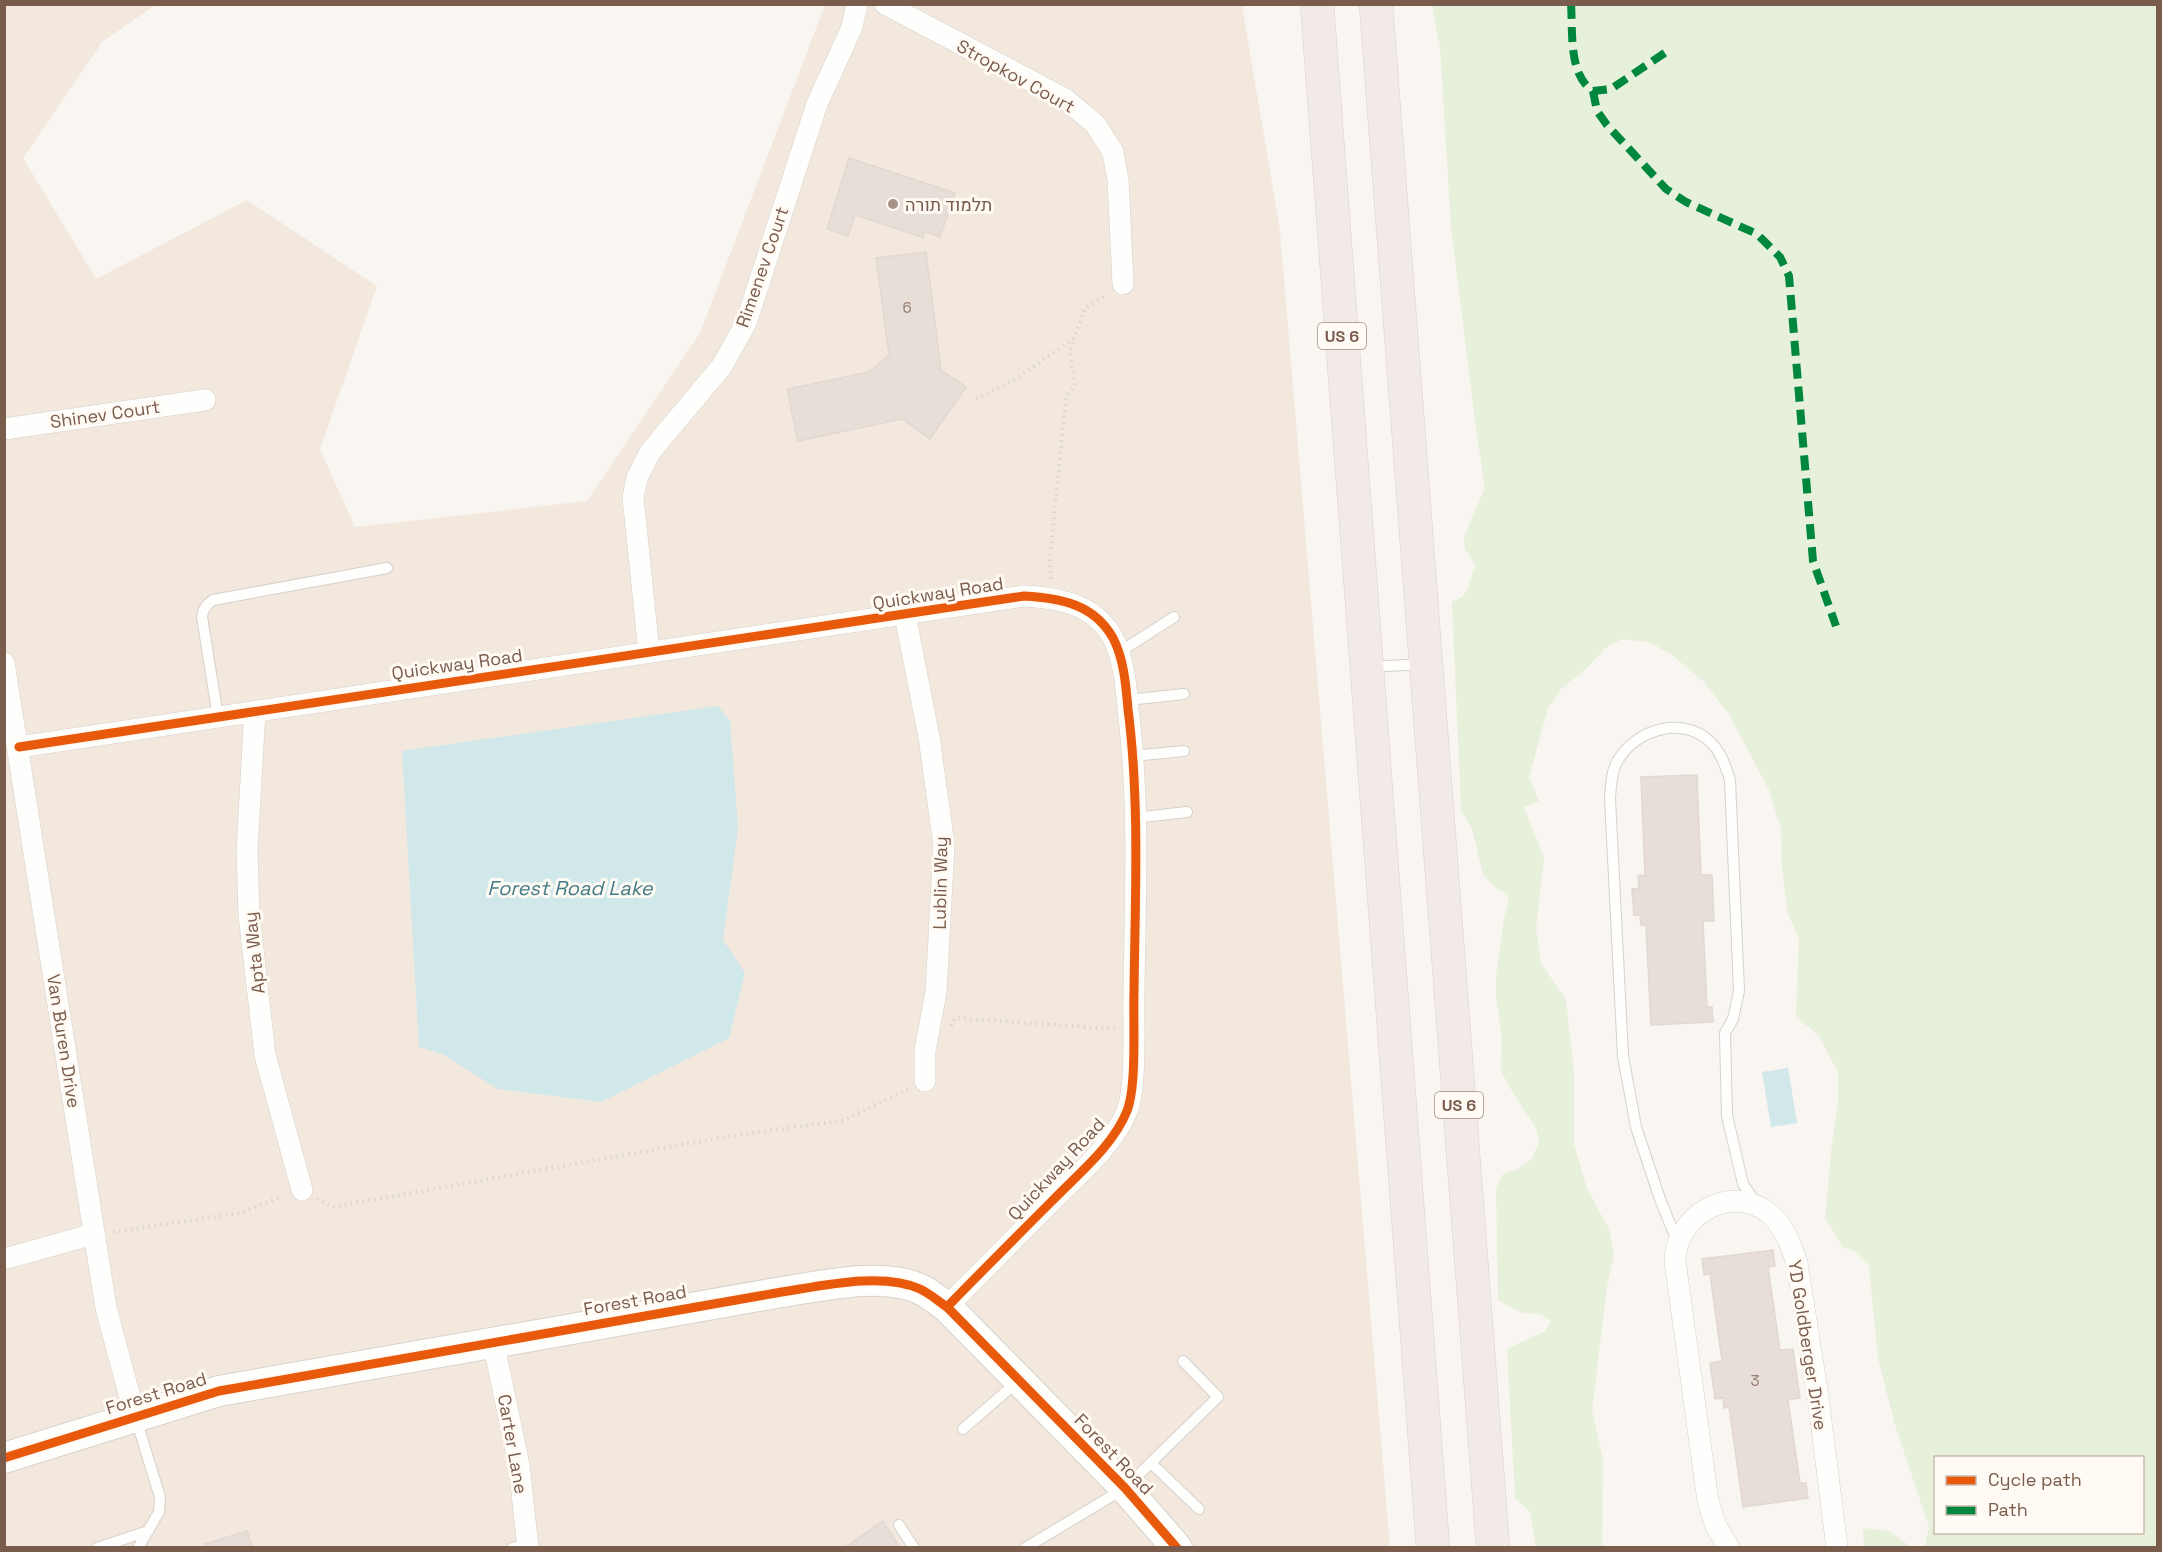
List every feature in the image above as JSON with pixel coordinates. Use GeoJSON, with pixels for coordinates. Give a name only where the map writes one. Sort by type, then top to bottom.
{"type":"FeatureCollection","features":[{"type":"Feature","properties":{"kind":"highway","name":"US 6"},"geometry":{"type":"LineString","coordinates":[[1317,4],[1433,1548]]}},
{"type":"Feature","properties":{"kind":"highway","name":"US 6"},"geometry":{"type":"LineString","coordinates":[[1377,4],[1492,1548]]}},
{"type":"Feature","properties":{"kind":"street","name":"Rimenev Court"},"geometry":{"type":"LineString","coordinates":[[649,652],[633,497],[638,478],[650,452],[722,366],[746,323],[817,104],[852,27],[857,4]]}},
{"type":"Feature","properties":{"kind":"street","name":"Stropkov Court"},"geometry":{"type":"LineString","coordinates":[[885,4],[1065,99],[1095,124],[1113,152],[1118,180],[1122,284]]}},
{"type":"Feature","properties":{"kind":"street","name":"Shinev Court"},"geometry":{"type":"LineString","coordinates":[[4,429],[205,400]]}},
{"type":"Feature","properties":{"kind":"street","name":"Quickway Road"},"geometry":{"type":"LineString","coordinates":[[19,747],[1024,596],[1052,598],[1080,605],[1100,619],[1114,640],[1124,675],[1133,756],[1136,870],[1132,1075],[1128,1109],[1116,1131],[1088,1164],[947,1307]]}},
{"type":"Feature","properties":{"kind":"street","name":"Lublin Way"},"geometry":{"type":"LineString","coordinates":[[904,615],[929,737],[944,846],[936,992],[925,1051],[925,1081]]}},
{"type":"Feature","properties":{"kind":"street","name":"Van Buren Drive"},"geometry":{"type":"LineString","coordinates":[[4,663],[106,1308],[135,1416]]}},
{"type":"Feature","properties":{"kind":"street","name":"Apta Way"},"geometry":{"type":"LineString","coordinates":[[255,711],[247,850],[249,915],[265,1054],[302,1190]]}},
{"type":"Feature","properties":{"kind":"street"},"geometry":{"type":"LineString","coordinates":[[1729,1548],[1716,1526],[1708,1501],[1675,1261],[1677,1241],[1694,1217],[1715,1205],[1739,1202],[1760,1208]]}},
{"type":"Feature","properties":{"kind":"street","name":"YD Goldberger Drive"},"geometry":{"type":"LineString","coordinates":[[1760,1208],[1784,1231],[1797,1263],[1818,1397],[1837,1548]]}},
{"type":"Feature","properties":{"kind":"street"},"geometry":{"type":"LineString","coordinates":[[4,1259],[94,1234]]}},
{"type":"Feature","properties":{"kind":"street","name":"Forest Road"},"geometry":{"type":"LineString","coordinates":[[4,1458],[219,1390],[493,1341],[840,1283],[871,1281],[902,1284],[920,1289],[947,1307],[1125,1488],[1177,1548]]}},
{"type":"Feature","properties":{"kind":"street","name":"Carter Lane"},"geometry":{"type":"LineString","coordinates":[[493,1341],[519,1465],[522,1547]]}},
{"type":"Feature","properties":{"kind":"lane"},"geometry":{"type":"LineString","coordinates":[[218,717],[202,617],[206,606],[213,600],[387,568]]}},
{"type":"Feature","properties":{"kind":"lane"},"geometry":{"type":"LineString","coordinates":[[1118,653],[1174,617]]}},
{"type":"Feature","properties":{"kind":"lane"},"geometry":{"type":"LineString","coordinates":[[1367,667],[1426,663]]}},
{"type":"Feature","properties":{"kind":"lane"},"geometry":{"type":"LineString","coordinates":[[1127,700],[1184,694]]}},
{"type":"Feature","properties":{"kind":"lane"},"geometry":{"type":"LineString","coordinates":[[1677,1241],[1660,1199],[1636,1126],[1623,1056],[1610,798],[1611,779],[1625,750],[1640,736],[1658,729],[1678,727],[1698,733],[1713,745],[1724,761],[1730,780],[1739,991],[1733,1019],[1725,1033],[1727,1116],[1743,1184],[1760,1208]]}},
{"type":"Feature","properties":{"kind":"lane"},"geometry":{"type":"LineString","coordinates":[[1133,756],[1184,751]]}},
{"type":"Feature","properties":{"kind":"lane"},"geometry":{"type":"LineString","coordinates":[[1134,818],[1187,812]]}},
{"type":"Feature","properties":{"kind":"lane"},"geometry":{"type":"LineString","coordinates":[[1025,1548],[1125,1488],[1218,1396],[1183,1361]]}},
{"type":"Feature","properties":{"kind":"lane"},"geometry":{"type":"LineString","coordinates":[[963,1429],[1019,1380]]}},
{"type":"Feature","properties":{"kind":"lane"},"geometry":{"type":"LineString","coordinates":[[135,1416],[160,1497],[159,1512],[138,1548]]}},
{"type":"Feature","properties":{"kind":"lane"},"geometry":{"type":"LineString","coordinates":[[1151,1463],[1198,1509]]}},
{"type":"Feature","properties":{"kind":"lane"},"geometry":{"type":"LineString","coordinates":[[899,1525],[914,1548]]}},
{"type":"Feature","properties":{"kind":"lane"},"geometry":{"type":"LineString","coordinates":[[97,1548],[148,1531]]}},
{"type":"Feature","properties":{"kind":"path"},"geometry":{"type":"LineString","coordinates":[[1052,598],[1050,559],[1066,397],[1075,386],[1070,352],[1085,308],[1122,284]]}},
{"type":"Feature","properties":{"kind":"path"},"geometry":{"type":"LineString","coordinates":[[976,399],[1019,377],[1074,338]]}},
{"type":"Feature","properties":{"kind":"path"},"geometry":{"type":"LineString","coordinates":[[950,1029],[955,1018],[1133,1030]]}},
{"type":"Feature","properties":{"kind":"path"},"geometry":{"type":"LineString","coordinates":[[94,1234],[240,1213],[263,1202],[302,1190],[332,1207],[712,1139],[845,1120],[925,1081]]}},
{"type":"Feature","properties":{"kind":"shaded area"},"geometry":{"type":"Polygon","coordinates":[[[5,5],[156,5],[103,41],[23,158],[96,279],[247,200],[377,286],[320,449],[355,527],[587,501],[700,333],[825,5],[1242,5],[1280,231],[1390,1547],[5,1548],[5,5]]]}},
{"type":"Feature","properties":{"kind":"green space"},"geometry":{"type":"Polygon","coordinates":[[[1432,5],[2157,5],[2157,1547],[1925,1547],[1929,1527],[1895,1425],[1878,1358],[1869,1266],[1854,1251],[1843,1247],[1825,1218],[1838,1104],[1838,1073],[1819,1036],[1796,1017],[1799,938],[1788,914],[1782,868],[1781,829],[1769,790],[1729,714],[1704,682],[1672,655],[1649,642],[1622,639],[1604,649],[1588,667],[1561,689],[1548,708],[1529,777],[1539,801],[1524,807],[1544,857],[1536,929],[1541,963],[1566,1000],[1574,1072],[1574,1144],[1587,1189],[1609,1229],[1614,1254],[1607,1287],[1592,1410],[1603,1459],[1602,1547],[1536,1547],[1530,1512],[1515,1498],[1507,1349],[1545,1331],[1551,1321],[1541,1314],[1522,1313],[1498,1300],[1496,1188],[1503,1174],[1518,1169],[1532,1159],[1539,1142],[1536,1128],[1501,1071],[1502,1039],[1496,995],[1496,976],[1509,899],[1507,894],[1494,887],[1483,874],[1472,829],[1461,810],[1452,602],[1466,592],[1476,566],[1465,549],[1464,537],[1485,488],[1451,226],[1440,48],[1432,5]]]}},
{"type":"Feature","properties":{"kind":"green space"},"geometry":{"type":"Polygon","coordinates":[[[1863,1528],[1889,1531],[1911,1547],[1864,1547],[1863,1528]]]}},
{"type":"Feature","properties":{"kind":"water","name":"Forest Road Lake"},"geometry":{"type":"Polygon","coordinates":[[[718,706],[730,721],[738,828],[723,940],[745,973],[729,1038],[601,1102],[498,1089],[444,1055],[419,1047],[402,751],[718,706]]]}},
{"type":"Feature","properties":{"kind":"water"},"geometry":{"type":"Polygon","coordinates":[[[1788,1068],[1797,1123],[1771,1127],[1762,1072],[1788,1068]]]}},
{"type":"Feature","properties":{"kind":"building","name":"תלמוד תורה"},"geometry":{"type":"Polygon","coordinates":[[[849,158],[955,193],[940,237],[923,231],[924,238],[855,215],[848,236],[827,229],[849,158]]]}},
{"type":"Feature","properties":{"kind":"building"},"geometry":{"type":"Polygon","coordinates":[[[926,252],[941,370],[966,387],[930,439],[902,419],[798,441],[787,389],[869,372],[889,355],[876,258],[926,252]]]}},
{"type":"Feature","properties":{"kind":"building"},"geometry":{"type":"Polygon","coordinates":[[[1697,775],[1701,875],[1712,875],[1714,921],[1703,921],[1707,1007],[1712,1007],[1713,1022],[1651,1025],[1646,925],[1641,925],[1640,915],[1634,915],[1632,889],[1639,888],[1638,876],[1645,875],[1641,777],[1697,775]]]}},
{"type":"Feature","properties":{"kind":"building"},"geometry":{"type":"Polygon","coordinates":[[[1773,1250],[1775,1266],[1768,1267],[1780,1350],[1793,1349],[1800,1398],[1788,1400],[1800,1483],[1806,1483],[1808,1498],[1743,1507],[1729,1407],[1724,1408],[1723,1398],[1715,1399],[1710,1363],[1722,1361],[1710,1274],[1704,1275],[1702,1259],[1773,1250]]]}},
{"type":"Feature","properties":{"kind":"building"},"geometry":{"type":"Polygon","coordinates":[[[883,1521],[900,1548],[844,1548],[883,1521]]]}},
{"type":"Feature","properties":{"kind":"building"},"geometry":{"type":"Polygon","coordinates":[[[247,1531],[253,1548],[205,1548],[205,1544],[247,1531]]]}},
{"type":"Feature","properties":{"kind":"marked path"},"geometry":{"type":"LineString","coordinates":[[1571,4],[1573,52],[1576,64],[1585,84],[1593,91],[1611,89],[1669,50]]}},
{"type":"Feature","properties":{"kind":"marked path"},"geometry":{"type":"LineString","coordinates":[[1593,91],[1597,111],[1607,125],[1666,189],[1686,202],[1757,234],[1780,257],[1789,276],[1813,561],[1836,626]]}},
{"type":"Feature","properties":{"kind":"cycle path"},"geometry":{"type":"LineString","coordinates":[[19,747],[1024,596],[1063,601],[1086,610],[1105,627],[1113,638],[1120,655],[1132,744],[1136,851],[1134,1054],[1130,1100],[1121,1124],[1104,1148],[947,1307]]}},
{"type":"Feature","properties":{"kind":"cycle path"},"geometry":{"type":"LineString","coordinates":[[4,1458],[219,1391],[810,1287],[849,1282],[887,1281],[920,1289],[947,1307],[1125,1488],[1177,1548]]}},
{"type":"Feature","properties":{"kind":"place","name":"תלמוד תורה"},"geometry":{"type":"Point","coordinates":[893,204]}}]}
